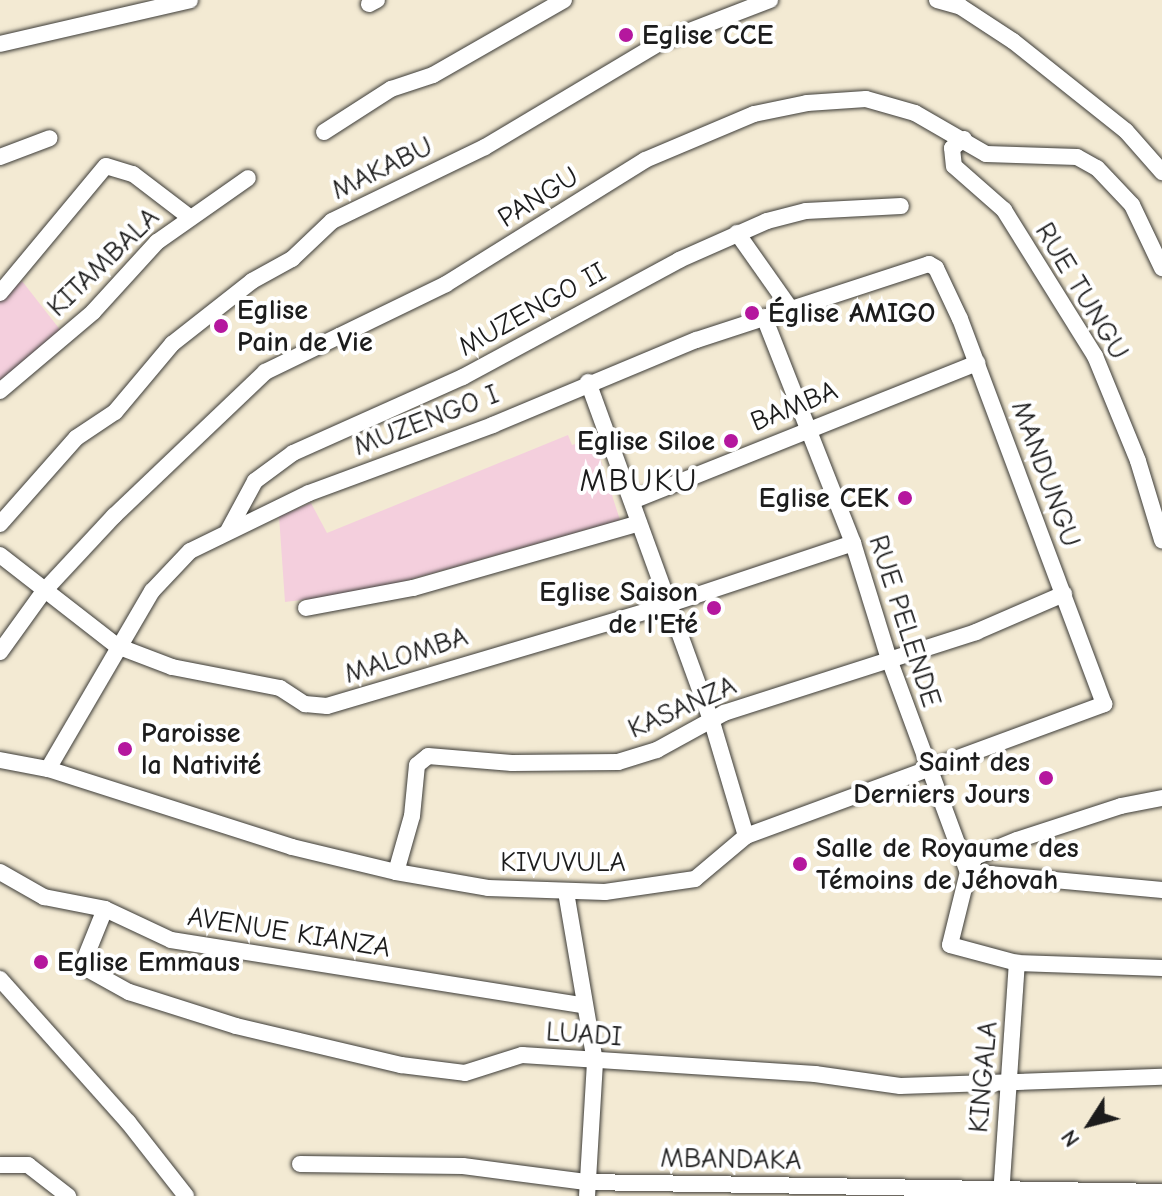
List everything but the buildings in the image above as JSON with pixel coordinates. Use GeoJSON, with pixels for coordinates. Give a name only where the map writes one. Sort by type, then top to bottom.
{"type":"FeatureCollection","features":[{"type":"Feature","properties":{"kind":"street"},"geometry":{"type":"LineString","coordinates":[[0,44],[190,0]]}},
{"type":"Feature","properties":{"kind":"street"},"geometry":{"type":"LineString","coordinates":[[324,132],[391,89],[433,75],[564,0]]}},
{"type":"Feature","properties":{"kind":"street","name":"MAKABU"},"geometry":{"type":"LineString","coordinates":[[0,524],[76,438],[115,412],[172,344],[252,281],[292,259],[332,221],[485,147],[648,48],[770,0]]}},
{"type":"Feature","properties":{"kind":"street"},"geometry":{"type":"LineString","coordinates":[[937,0],[961,7],[1013,41],[1126,131],[1162,172]]}},
{"type":"Feature","properties":{"kind":"street","name":"PANGU"},"geometry":{"type":"LineString","coordinates":[[0,652],[44,591],[216,414],[265,372],[446,284],[645,160],[754,114],[849,99],[901,106],[994,156],[1058,154],[1097,168],[1132,205],[1162,268]]}},
{"type":"Feature","properties":{"kind":"street"},"geometry":{"type":"LineString","coordinates":[[0,157],[50,138]]}},
{"type":"Feature","properties":{"kind":"street","name":"RUE TUNGU"},"geometry":{"type":"LineString","coordinates":[[964,139],[952,148],[954,166],[1004,210],[1095,356],[1138,461],[1162,540]]}},
{"type":"Feature","properties":{"kind":"street"},"geometry":{"type":"LineString","coordinates":[[0,293],[106,166],[133,174],[188,216]]}},
{"type":"Feature","properties":{"kind":"street","name":"KITAMBALA"},"geometry":{"type":"LineString","coordinates":[[0,391],[93,312],[188,216],[248,178]]}},
{"type":"Feature","properties":{"kind":"street","name":"MUZENGO II"},"geometry":{"type":"LineString","coordinates":[[228,531],[255,481],[293,453],[463,377],[621,289],[737,233],[806,211],[901,206]]}},
{"type":"Feature","properties":{"kind":"street"},"geometry":{"type":"LineString","coordinates":[[737,233],[790,308]]}},
{"type":"Feature","properties":{"kind":"street","name":"MUZENGO I"},"geometry":{"type":"LineString","coordinates":[[48,769],[117,646],[152,591],[178,563],[228,531],[588,382],[790,308],[932,265]]}},
{"type":"Feature","properties":{"kind":"street","name":"MANDUNGU"},"geometry":{"type":"LineString","coordinates":[[932,265],[977,363],[1104,704]]}},
{"type":"Feature","properties":{"kind":"street","name":"RUE PELENDE"},"geometry":{"type":"LineString","coordinates":[[764,317],[810,427],[853,543],[928,771],[968,872]]}},
{"type":"Feature","properties":{"kind":"street","name":"BAMBA"},"geometry":{"type":"LineString","coordinates":[[632,501],[810,427],[977,363]]}},
{"type":"Feature","properties":{"kind":"street"},"geometry":{"type":"LineString","coordinates":[[588,382],[712,722],[746,836]]}},
{"type":"Feature","properties":{"kind":"street"},"geometry":{"type":"LineString","coordinates":[[306,608],[413,588],[639,523]]}},
{"type":"Feature","properties":{"kind":"street","name":"MALOMBA"},"geometry":{"type":"LineString","coordinates":[[0,555],[117,646],[172,667],[280,688],[305,704],[327,706],[667,605],[853,543]]}},
{"type":"Feature","properties":{"kind":"street","name":"KASANZA"},"geometry":{"type":"LineString","coordinates":[[396,872],[412,816],[417,765],[428,756],[512,763],[618,762],[657,750],[724,713],[976,632],[1064,594]]}},
{"type":"Feature","properties":{"kind":"street","name":"KIVUVULA"},"geometry":{"type":"LineString","coordinates":[[0,760],[48,769],[292,847],[396,872],[488,888],[566,892],[683,883],[707,871],[746,836],[1104,704]]}},
{"type":"Feature","properties":{"kind":"street"},"geometry":{"type":"LineString","coordinates":[[1162,798],[1113,808],[975,857],[968,872],[950,945],[1017,963],[1162,968]]}},
{"type":"Feature","properties":{"kind":"street","name":"AVENUE KIANZA"},"geometry":{"type":"LineString","coordinates":[[0,872],[44,897],[105,909],[171,940],[582,1005]]}},
{"type":"Feature","properties":{"kind":"street"},"geometry":{"type":"LineString","coordinates":[[968,872],[1162,890]]}},
{"type":"Feature","properties":{"kind":"street"},"geometry":{"type":"LineString","coordinates":[[566,892],[582,1005],[595,1062],[586,1189]]}},
{"type":"Feature","properties":{"kind":"street","name":"LUADI"},"geometry":{"type":"LineString","coordinates":[[105,909],[82,966],[161,1004],[401,1065],[465,1073],[522,1055],[815,1074],[900,1086],[1162,1077]]}},
{"type":"Feature","properties":{"kind":"street","name":"KINGALA"},"geometry":{"type":"LineString","coordinates":[[1001,1194],[1006,1083],[1017,963]]}},
{"type":"Feature","properties":{"kind":"street"},"geometry":{"type":"LineString","coordinates":[[0,979],[42,1020],[186,1196]]}},
{"type":"Feature","properties":{"kind":"street"},"geometry":{"type":"LineString","coordinates":[[0,1165],[21,1162],[68,1196]]}},
{"type":"Feature","properties":{"kind":"street","name":"MBANDAKA"},"geometry":{"type":"LineString","coordinates":[[300,1164],[463,1166],[586,1189],[1001,1194],[1162,1192]]}},
{"type":"Feature","properties":{"kind":"shaded area"},"geometry":{"type":"Polygon","coordinates":[[[22,281],[65,336],[0,391],[0,298],[22,281]]]}},
{"type":"Feature","properties":{"kind":"shaded area"},"geometry":{"type":"Polygon","coordinates":[[[568,435],[572,445],[594,439],[620,520],[366,592],[285,602],[279,516],[311,503],[327,533],[568,435]]]}},
{"type":"Feature","properties":{"kind":"place","name":"Eglise CCE"},"geometry":{"type":"Point","coordinates":[626,35]}},
{"type":"Feature","properties":{"kind":"place","name":"Église AMIGO"},"geometry":{"type":"Point","coordinates":[752,313]}},
{"type":"Feature","properties":{"kind":"place","name":"Eglise Pain de Vie"},"geometry":{"type":"Point","coordinates":[221,326]}},
{"type":"Feature","properties":{"kind":"place","name":"Eglise Siloe"},"geometry":{"type":"Point","coordinates":[731,441]}},
{"type":"Feature","properties":{"kind":"place","name":"Eglise CEK"},"geometry":{"type":"Point","coordinates":[905,498]}},
{"type":"Feature","properties":{"kind":"place","name":"Eglise Saison de l'Eté"},"geometry":{"type":"Point","coordinates":[714,608]}},
{"type":"Feature","properties":{"kind":"place","name":"Paroisse la Nativité"},"geometry":{"type":"Point","coordinates":[125,749]}},
{"type":"Feature","properties":{"kind":"place","name":"Saint des Derniers Jours"},"geometry":{"type":"Point","coordinates":[1046,778]}},
{"type":"Feature","properties":{"kind":"place","name":"Salle de Royaume des Témoins de Jéhovah"},"geometry":{"type":"Point","coordinates":[800,864]}},
{"type":"Feature","properties":{"kind":"place","name":"Eglise Emmaus"},"geometry":{"type":"Point","coordinates":[41,962]}},
{"type":"Feature","properties":{"kind":"district","name":"MBUKU"},"geometry":{"type":"Point","coordinates":[639,481]}}]}
